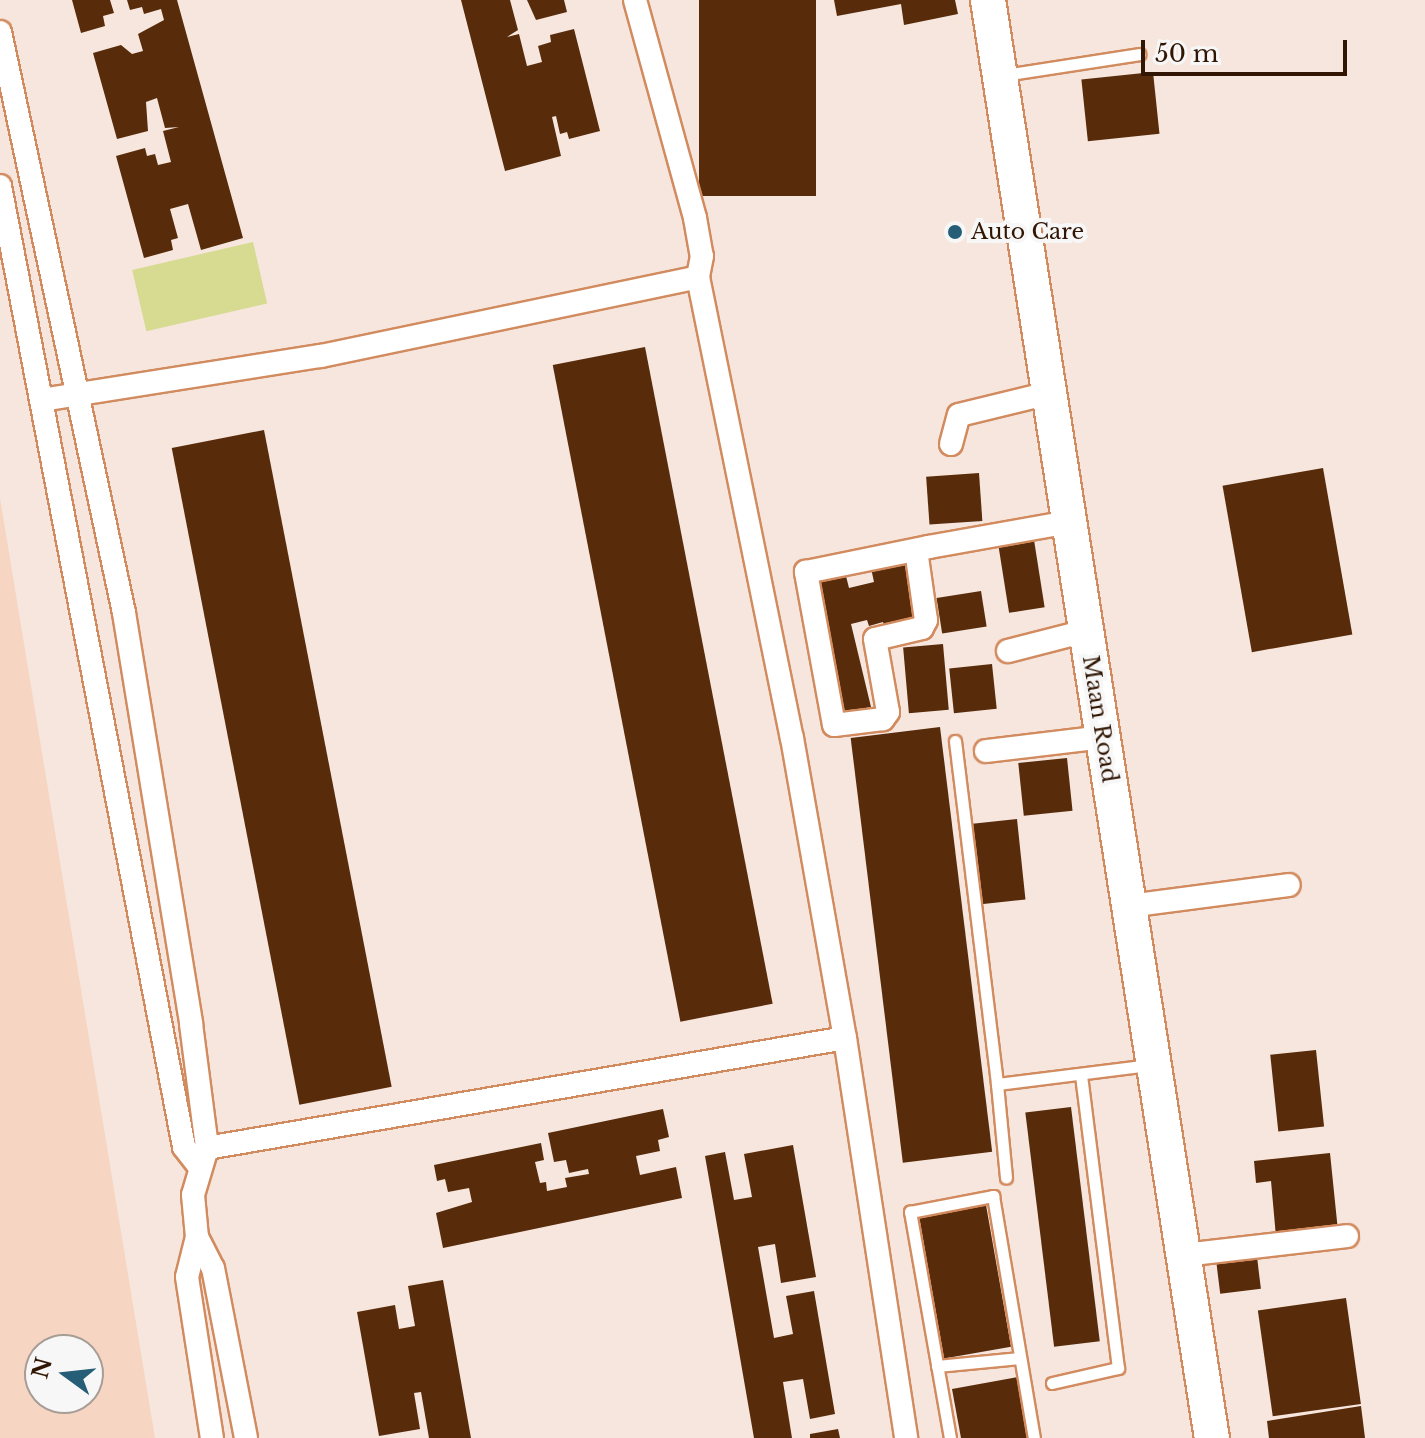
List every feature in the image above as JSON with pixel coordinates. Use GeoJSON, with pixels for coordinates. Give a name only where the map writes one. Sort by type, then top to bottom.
{"type":"FeatureCollection","features":[{"type":"Feature","properties":{"kind":"main road","name":"Maan Road"},"geometry":{"type":"LineString","coordinates":[[988,0],[1212,1438]]}},
{"type":"Feature","properties":{"kind":"street"},"geometry":{"type":"LineString","coordinates":[[635,0],[695,218],[702,256],[698,277],[792,738],[845,1038],[906,1438]]}},
{"type":"Feature","properties":{"kind":"street"},"geometry":{"type":"LineString","coordinates":[[0,32],[124,613],[202,1156],[193,1195],[197,1237],[187,1277],[212,1438]]}},
{"type":"Feature","properties":{"kind":"street"},"geometry":{"type":"LineString","coordinates":[[0,186],[184,1147],[202,1156],[845,1038]]}},
{"type":"Feature","properties":{"kind":"street"},"geometry":{"type":"LineString","coordinates":[[42,400],[76,392],[99,394],[321,356],[698,277]]}},
{"type":"Feature","properties":{"kind":"street"},"geometry":{"type":"LineString","coordinates":[[951,444],[959,415],[1049,393]]}},
{"type":"Feature","properties":{"kind":"street"},"geometry":{"type":"LineString","coordinates":[[916,550],[926,620],[922,628],[875,639],[888,712],[883,719],[834,725],[830,723],[806,572],[916,550],[1069,522]]}},
{"type":"Feature","properties":{"kind":"street"},"geometry":{"type":"LineString","coordinates":[[1008,651],[1086,631]]}},
{"type":"Feature","properties":{"kind":"street"},"geometry":{"type":"LineString","coordinates":[[986,751],[1103,737]]}},
{"type":"Feature","properties":{"kind":"street"},"geometry":{"type":"LineString","coordinates":[[1129,906],[1289,885]]}},
{"type":"Feature","properties":{"kind":"street"},"geometry":{"type":"LineString","coordinates":[[1184,1255],[1347,1236]]}},
{"type":"Feature","properties":{"kind":"street"},"geometry":{"type":"LineString","coordinates":[[197,1237],[213,1268],[246,1438]]}},
{"type":"Feature","properties":{"kind":"lane"},"geometry":{"type":"LineString","coordinates":[[999,76],[1139,54]]}},
{"type":"Feature","properties":{"kind":"lane"},"geometry":{"type":"LineString","coordinates":[[955,741],[1006,1178]]}},
{"type":"Feature","properties":{"kind":"lane"},"geometry":{"type":"LineString","coordinates":[[997,1084],[1154,1065]]}},
{"type":"Feature","properties":{"kind":"lane"},"geometry":{"type":"LineString","coordinates":[[1052,1383],[1118,1368],[1081,1074]]}},
{"type":"Feature","properties":{"kind":"lane"},"geometry":{"type":"LineString","coordinates":[[950,1438],[910,1212],[993,1196],[1034,1438]]}},
{"type":"Feature","properties":{"kind":"lane"},"geometry":{"type":"LineString","coordinates":[[937,1366],[1020,1358]]}},
{"type":"Feature","properties":{"kind":"shaded area"},"geometry":{"type":"Polygon","coordinates":[[[0,498],[155,1438],[0,1438],[0,498]]]}},
{"type":"Feature","properties":{"kind":"green space"},"geometry":{"type":"Polygon","coordinates":[[[253,242],[267,303],[146,331],[132,270],[253,242]]]}},
{"type":"Feature","properties":{"kind":"building"},"geometry":{"type":"Polygon","coordinates":[[[72,0],[110,0],[114,13],[103,16],[105,26],[81,33],[72,0]]]}},
{"type":"Feature","properties":{"kind":"building"},"geometry":{"type":"Polygon","coordinates":[[[127,0],[177,0],[243,238],[201,250],[188,204],[170,209],[178,238],[171,240],[173,250],[144,258],[116,156],[145,148],[147,156],[155,154],[158,165],[171,162],[163,131],[179,127],[165,128],[157,98],[146,102],[148,131],[117,139],[93,53],[121,45],[132,54],[143,51],[138,34],[164,20],[161,9],[144,14],[142,7],[130,10],[127,0]]]}},
{"type":"Feature","properties":{"kind":"building"},"geometry":{"type":"Polygon","coordinates":[[[461,0],[510,0],[518,30],[507,37],[519,34],[527,66],[542,62],[538,46],[551,42],[550,35],[574,29],[600,131],[569,139],[567,132],[560,134],[556,116],[552,117],[561,156],[505,171],[461,0]]]}},
{"type":"Feature","properties":{"kind":"building"},"geometry":{"type":"Polygon","coordinates":[[[527,0],[564,0],[567,12],[536,20],[527,0]]]}},
{"type":"Feature","properties":{"kind":"building"},"geometry":{"type":"Polygon","coordinates":[[[699,0],[816,0],[816,196],[699,196],[699,0]]]}},
{"type":"Feature","properties":{"kind":"building"},"geometry":{"type":"Polygon","coordinates":[[[834,0],[955,0],[958,14],[904,25],[901,4],[837,16],[834,0]]]}},
{"type":"Feature","properties":{"kind":"building"},"geometry":{"type":"Polygon","coordinates":[[[1153,72],[1159,134],[1088,141],[1081,80],[1153,72]]]}},
{"type":"Feature","properties":{"kind":"building"},"geometry":{"type":"Polygon","coordinates":[[[645,347],[773,1004],[680,1022],[553,365],[645,347]]]}},
{"type":"Feature","properties":{"kind":"building"},"geometry":{"type":"Polygon","coordinates":[[[264,430],[392,1087],[299,1105],[172,448],[264,430]]]}},
{"type":"Feature","properties":{"kind":"building"},"geometry":{"type":"Polygon","coordinates":[[[1323,468],[1352,634],[1252,652],[1223,486],[1323,468]]]}},
{"type":"Feature","properties":{"kind":"building"},"geometry":{"type":"Polygon","coordinates":[[[979,473],[982,521],[929,525],[926,477],[979,473]]]}},
{"type":"Feature","properties":{"kind":"building"},"geometry":{"type":"Polygon","coordinates":[[[1034,540],[1045,607],[1009,613],[998,546],[1034,540]]]}},
{"type":"Feature","properties":{"kind":"building"},"geometry":{"type":"Polygon","coordinates":[[[904,560],[907,572],[914,570],[920,620],[885,628],[883,622],[869,626],[867,620],[851,624],[871,707],[839,714],[814,580],[845,572],[849,588],[874,582],[871,568],[904,560]]]}},
{"type":"Feature","properties":{"kind":"building"},"geometry":{"type":"Polygon","coordinates":[[[981,591],[987,627],[942,634],[937,598],[981,591]]]}},
{"type":"Feature","properties":{"kind":"building"},"geometry":{"type":"Polygon","coordinates":[[[943,644],[949,710],[909,713],[903,647],[943,644]]]}},
{"type":"Feature","properties":{"kind":"building"},"geometry":{"type":"Polygon","coordinates":[[[992,664],[997,709],[954,713],[949,668],[992,664]]]}},
{"type":"Feature","properties":{"kind":"building"},"geometry":{"type":"Polygon","coordinates":[[[940,727],[992,1152],[903,1163],[851,738],[940,727]]]}},
{"type":"Feature","properties":{"kind":"building"},"geometry":{"type":"Polygon","coordinates":[[[1067,758],[1073,811],[1024,816],[1018,763],[1067,758]]]}},
{"type":"Feature","properties":{"kind":"building"},"geometry":{"type":"Polygon","coordinates":[[[1017,819],[1025,900],[979,904],[970,824],[1017,819]]]}},
{"type":"Feature","properties":{"kind":"building"},"geometry":{"type":"Polygon","coordinates":[[[1316,1050],[1324,1127],[1278,1131],[1270,1055],[1316,1050]]]}},
{"type":"Feature","properties":{"kind":"building"},"geometry":{"type":"Polygon","coordinates":[[[1071,1107],[1100,1341],[1054,1347],[1025,1113],[1071,1107]]]}},
{"type":"Feature","properties":{"kind":"building"},"geometry":{"type":"Polygon","coordinates":[[[663,1109],[669,1137],[658,1140],[660,1151],[636,1156],[640,1175],[676,1167],[682,1198],[443,1248],[436,1213],[472,1202],[469,1188],[448,1192],[445,1179],[437,1181],[434,1165],[541,1143],[544,1160],[535,1162],[540,1183],[546,1182],[547,1191],[567,1187],[565,1178],[589,1174],[588,1169],[569,1173],[566,1160],[554,1162],[548,1133],[663,1109]]]}},
{"type":"Feature","properties":{"kind":"building"},"geometry":{"type":"Polygon","coordinates":[[[793,1145],[816,1277],[781,1283],[775,1244],[758,1247],[774,1338],[793,1334],[786,1296],[814,1291],[835,1414],[810,1419],[803,1379],[783,1382],[792,1438],[754,1438],[705,1156],[725,1152],[734,1200],[752,1197],[744,1154],[793,1145]]]}},
{"type":"Feature","properties":{"kind":"building"},"geometry":{"type":"Polygon","coordinates":[[[1330,1153],[1338,1231],[1276,1237],[1271,1181],[1256,1183],[1254,1161],[1330,1153]]]}},
{"type":"Feature","properties":{"kind":"building"},"geometry":{"type":"Polygon","coordinates":[[[986,1205],[1011,1347],[944,1359],[919,1217],[986,1205]]]}},
{"type":"Feature","properties":{"kind":"building"},"geometry":{"type":"Polygon","coordinates":[[[1257,1257],[1261,1289],[1220,1294],[1216,1262],[1257,1257]]]}},
{"type":"Feature","properties":{"kind":"building"},"geometry":{"type":"Polygon","coordinates":[[[443,1280],[471,1438],[429,1438],[421,1392],[414,1393],[420,1429],[379,1436],[357,1312],[395,1305],[399,1329],[415,1326],[408,1286],[443,1280]]]}},
{"type":"Feature","properties":{"kind":"building"},"geometry":{"type":"Polygon","coordinates":[[[1346,1298],[1361,1404],[1273,1416],[1258,1310],[1346,1298]]]}},
{"type":"Feature","properties":{"kind":"building"},"geometry":{"type":"Polygon","coordinates":[[[1018,1377],[1029,1438],[961,1438],[952,1389],[1018,1377]]]}},
{"type":"Feature","properties":{"kind":"building"},"geometry":{"type":"Polygon","coordinates":[[[1361,1406],[1365,1438],[1269,1438],[1267,1421],[1361,1406]]]}},
{"type":"Feature","properties":{"kind":"building"},"geometry":{"type":"Polygon","coordinates":[[[838,1429],[840,1438],[810,1438],[810,1434],[838,1429]]]}},
{"type":"Feature","properties":{"kind":"place","name":"Auto Care"},"geometry":{"type":"Point","coordinates":[955,232]}}]}
